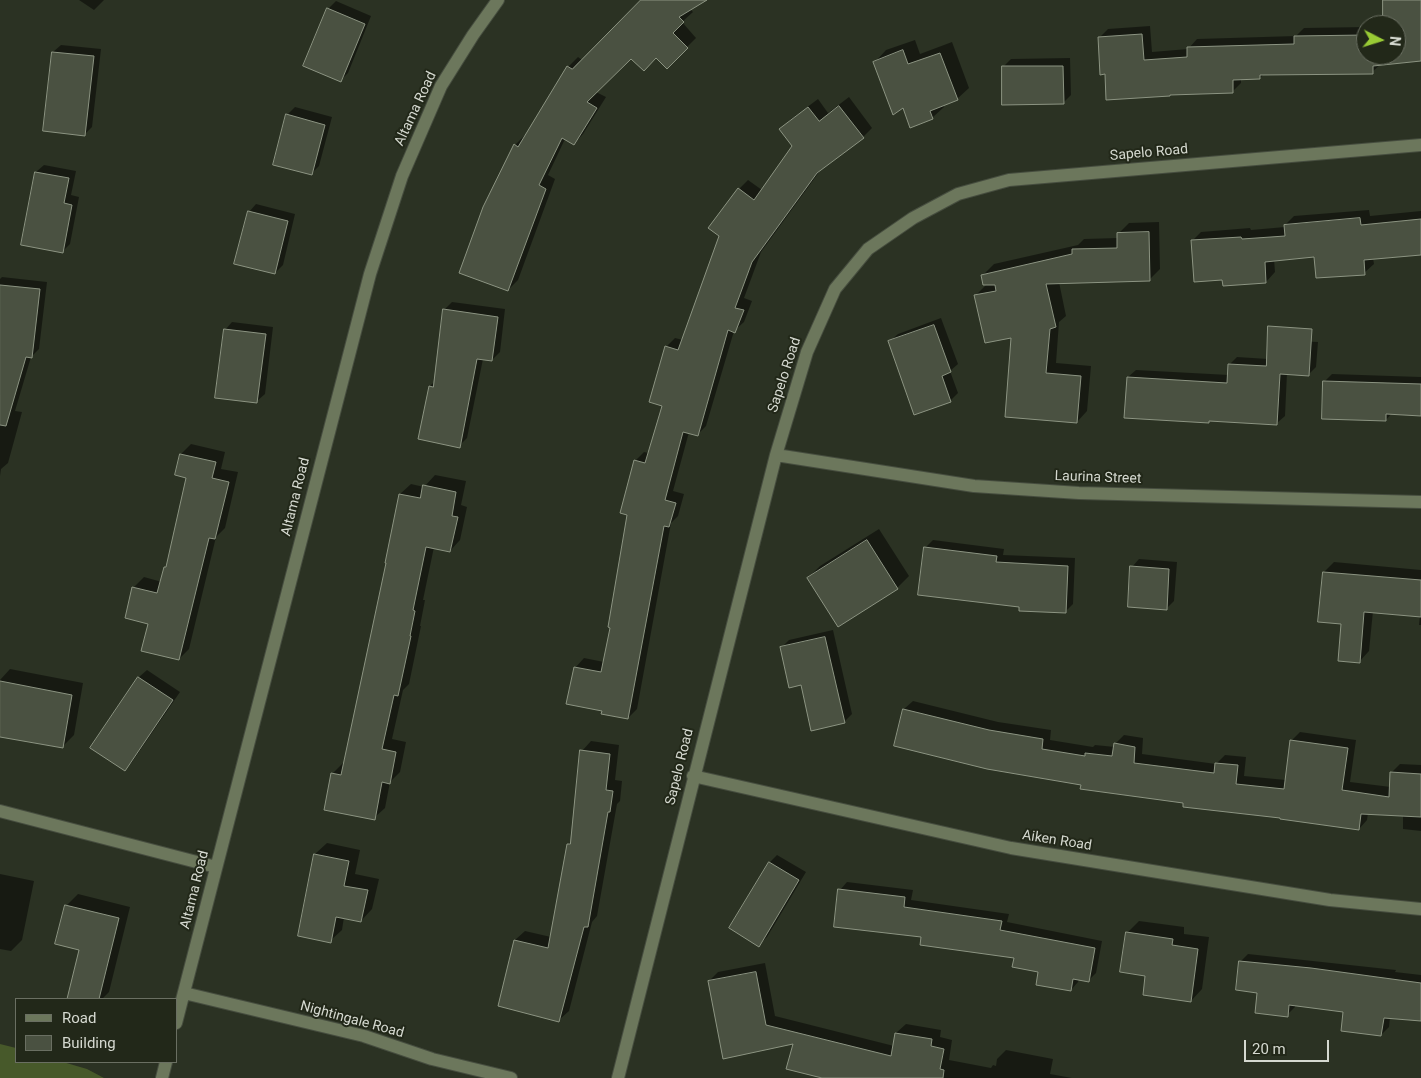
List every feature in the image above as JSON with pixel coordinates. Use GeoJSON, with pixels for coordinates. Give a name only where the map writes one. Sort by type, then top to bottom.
{"type":"FeatureCollection","features":[{"type":"Feature","properties":{"kind":"street","name":"Altama Road"},"geometry":{"type":"LineString","coordinates":[[178,1016],[370,274],[402,176],[441,86],[473,35],[498,0]]}},
{"type":"Feature","properties":{"kind":"street","name":"Sapelo Road"},"geometry":{"type":"LineString","coordinates":[[618,1078],[693,776],[776,455],[807,352],[835,289],[868,250],[913,218],[958,194],[1009,180],[1421,145]]}},
{"type":"Feature","properties":{"kind":"street","name":"Laurina Street"},"geometry":{"type":"LineString","coordinates":[[776,455],[974,486],[1079,494],[1421,502]]}},
{"type":"Feature","properties":{"kind":"street","name":"Aiken Road"},"geometry":{"type":"LineString","coordinates":[[693,776],[1011,848],[1330,900],[1421,909]]}},
{"type":"Feature","properties":{"kind":"street"},"geometry":{"type":"LineString","coordinates":[[0,811],[216,867]]}},
{"type":"Feature","properties":{"kind":"street","name":"Nightingale Road"},"geometry":{"type":"LineString","coordinates":[[184,993],[364,1036],[432,1058],[511,1078]]}},
{"type":"Feature","properties":{"kind":"street"},"geometry":{"type":"LineString","coordinates":[[162,1078],[166,1063]]}},
{"type":"Feature","properties":{"kind":"green space"},"geometry":{"type":"Polygon","coordinates":[[[0,1044],[15,1048],[15,1063],[66,1063],[87,1069],[104,1078],[0,1078],[0,1044]]]}},
{"type":"Feature","properties":{"kind":"building"},"geometry":{"type":"Polygon","coordinates":[[[641,0],[707,0],[679,17],[684,22],[673,33],[688,48],[667,69],[656,58],[644,71],[631,59],[587,102],[597,108],[574,145],[562,138],[539,185],[546,189],[508,291],[459,273],[483,207],[514,144],[518,147],[567,66],[572,69],[641,0]]]}},
{"type":"Feature","properties":{"kind":"building"},"geometry":{"type":"Polygon","coordinates":[[[1383,0],[1421,0],[1421,61],[1406,63],[1406,15],[1383,15],[1383,0]]]}},
{"type":"Feature","properties":{"kind":"building"},"geometry":{"type":"Polygon","coordinates":[[[327,8],[365,24],[341,82],[303,66],[327,8]]]}},
{"type":"Feature","properties":{"kind":"building"},"geometry":{"type":"Polygon","coordinates":[[[1142,34],[1144,60],[1187,57],[1187,47],[1294,44],[1294,36],[1356,35],[1356,65],[1383,65],[1373,66],[1373,74],[1260,75],[1260,79],[1233,80],[1233,93],[1106,100],[1105,74],[1100,75],[1098,37],[1142,34]]]}},
{"type":"Feature","properties":{"kind":"building"},"geometry":{"type":"Polygon","coordinates":[[[903,50],[908,64],[940,53],[958,100],[930,111],[933,119],[910,128],[903,108],[893,115],[873,62],[903,50]]]}},
{"type":"Feature","properties":{"kind":"building"},"geometry":{"type":"Polygon","coordinates":[[[52,52],[94,56],[85,136],[43,131],[52,52]]]}},
{"type":"Feature","properties":{"kind":"building"},"geometry":{"type":"Polygon","coordinates":[[[1002,66],[1063,66],[1064,104],[1002,105],[1002,66]]]}},
{"type":"Feature","properties":{"kind":"building"},"geometry":{"type":"Polygon","coordinates":[[[839,106],[864,138],[817,173],[752,262],[735,308],[744,310],[735,333],[728,330],[698,436],[683,432],[665,500],[676,503],[669,527],[664,526],[628,719],[601,714],[602,711],[566,704],[574,667],[601,672],[610,628],[608,627],[627,515],[620,513],[634,460],[645,463],[662,406],[649,402],[665,346],[678,350],[719,236],[708,228],[738,188],[754,200],[792,146],[779,129],[808,107],[819,121],[839,106]]]}},
{"type":"Feature","properties":{"kind":"building"},"geometry":{"type":"Polygon","coordinates":[[[286,114],[325,125],[312,175],[273,165],[286,114]]]}},
{"type":"Feature","properties":{"kind":"building"},"geometry":{"type":"Polygon","coordinates":[[[35,172],[69,178],[64,203],[72,205],[63,253],[21,245],[35,172]]]}},
{"type":"Feature","properties":{"kind":"building"},"geometry":{"type":"Polygon","coordinates":[[[248,211],[288,221],[275,274],[234,264],[248,211]]]}},
{"type":"Feature","properties":{"kind":"building"},"geometry":{"type":"Polygon","coordinates":[[[1360,218],[1361,225],[1421,219],[1421,255],[1364,260],[1365,275],[1316,278],[1314,257],[1265,262],[1266,283],[1223,286],[1222,280],[1194,282],[1191,240],[1285,236],[1284,225],[1360,218]]]}},
{"type":"Feature","properties":{"kind":"building"},"geometry":{"type":"Polygon","coordinates":[[[1149,232],[1150,281],[1046,284],[1056,327],[1050,329],[1046,373],[1081,376],[1077,423],[1005,417],[1011,338],[985,343],[974,295],[996,291],[995,285],[983,285],[981,275],[1072,254],[1072,249],[1117,248],[1117,233],[1149,232]]]}},
{"type":"Feature","properties":{"kind":"building"},"geometry":{"type":"Polygon","coordinates":[[[0,285],[40,289],[32,358],[26,357],[6,426],[0,425],[0,285]]]}},
{"type":"Feature","properties":{"kind":"building"},"geometry":{"type":"Polygon","coordinates":[[[443,309],[498,317],[492,361],[477,359],[460,448],[418,439],[429,386],[433,387],[443,309]]]}},
{"type":"Feature","properties":{"kind":"building"},"geometry":{"type":"Polygon","coordinates":[[[934,325],[951,372],[942,376],[951,402],[914,415],[888,341],[934,325]]]}},
{"type":"Feature","properties":{"kind":"building"},"geometry":{"type":"Polygon","coordinates":[[[1268,326],[1312,329],[1309,376],[1280,374],[1277,425],[1124,418],[1127,377],[1227,383],[1228,364],[1266,366],[1268,326]]]}},
{"type":"Feature","properties":{"kind":"building"},"geometry":{"type":"Polygon","coordinates":[[[224,329],[266,334],[257,403],[215,398],[224,329]]]}},
{"type":"Feature","properties":{"kind":"building"},"geometry":{"type":"Polygon","coordinates":[[[1323,381],[1421,384],[1421,416],[1386,414],[1386,421],[1322,419],[1323,381]]]}},
{"type":"Feature","properties":{"kind":"building"},"geometry":{"type":"Polygon","coordinates":[[[180,454],[216,462],[212,478],[229,482],[215,539],[209,538],[179,660],[141,651],[148,624],[125,618],[132,587],[157,593],[164,567],[166,567],[186,478],[175,475],[180,454]]]}},
{"type":"Feature","properties":{"kind":"building"},"geometry":{"type":"Polygon","coordinates":[[[423,485],[456,492],[452,516],[458,517],[450,552],[426,547],[413,610],[415,611],[411,636],[398,696],[394,695],[382,749],[396,752],[390,784],[382,782],[375,820],[324,810],[331,773],[341,775],[399,494],[420,498],[423,485]]]}},
{"type":"Feature","properties":{"kind":"building"},"geometry":{"type":"Polygon","coordinates":[[[867,540],[898,589],[838,627],[807,578],[867,540]]]}},
{"type":"Feature","properties":{"kind":"building"},"geometry":{"type":"Polygon","coordinates":[[[924,547],[997,556],[996,562],[1068,566],[1066,613],[1019,611],[1019,607],[918,595],[924,547]]]}},
{"type":"Feature","properties":{"kind":"building"},"geometry":{"type":"Polygon","coordinates":[[[1130,566],[1169,569],[1167,610],[1128,607],[1130,566]]]}},
{"type":"Feature","properties":{"kind":"building"},"geometry":{"type":"Polygon","coordinates":[[[1323,572],[1421,580],[1421,617],[1364,612],[1360,663],[1338,661],[1341,624],[1318,622],[1323,572]]]}},
{"type":"Feature","properties":{"kind":"building"},"geometry":{"type":"Polygon","coordinates":[[[825,637],[845,723],[811,731],[801,685],[789,688],[780,647],[825,637]]]}},
{"type":"Feature","properties":{"kind":"building"},"geometry":{"type":"Polygon","coordinates":[[[138,677],[173,700],[125,771],[90,748],[138,677]]]}},
{"type":"Feature","properties":{"kind":"building"},"geometry":{"type":"Polygon","coordinates":[[[0,681],[72,695],[63,748],[0,737],[0,681]]]}},
{"type":"Feature","properties":{"kind":"building"},"geometry":{"type":"Polygon","coordinates":[[[903,709],[989,730],[1043,739],[1042,749],[1085,756],[1085,753],[1112,756],[1114,743],[1135,747],[1134,763],[1214,773],[1215,763],[1238,765],[1236,784],[1284,789],[1290,740],[1348,748],[1342,790],[1389,797],[1390,772],[1421,774],[1421,817],[1361,814],[1359,830],[1280,818],[1183,807],[1183,803],[1080,789],[1081,785],[987,769],[894,746],[903,709]]]}},
{"type":"Feature","properties":{"kind":"building"},"geometry":{"type":"Polygon","coordinates":[[[580,750],[610,754],[606,790],[613,791],[588,927],[584,927],[559,1022],[498,1006],[514,940],[548,948],[567,844],[570,844],[580,750]]]}},
{"type":"Feature","properties":{"kind":"building"},"geometry":{"type":"Polygon","coordinates":[[[314,854],[349,861],[344,886],[368,890],[361,922],[336,917],[331,943],[298,936],[314,854]]]}},
{"type":"Feature","properties":{"kind":"building"},"geometry":{"type":"Polygon","coordinates":[[[769,862],[799,880],[759,947],[729,928],[769,862]]]}},
{"type":"Feature","properties":{"kind":"building"},"geometry":{"type":"Polygon","coordinates":[[[838,889],[905,897],[904,907],[1002,921],[1000,930],[1095,948],[1089,982],[1073,979],[1071,991],[1036,985],[1038,972],[1012,967],[1014,958],[920,945],[921,937],[834,927],[838,889]]]}},
{"type":"Feature","properties":{"kind":"building"},"geometry":{"type":"Polygon","coordinates":[[[65,905],[119,918],[99,998],[67,998],[79,950],[55,944],[65,905]]]}},
{"type":"Feature","properties":{"kind":"building"},"geometry":{"type":"Polygon","coordinates":[[[1126,932],[1173,939],[1172,945],[1198,949],[1191,1002],[1143,995],[1145,976],[1120,972],[1126,932]]]}},
{"type":"Feature","properties":{"kind":"building"},"geometry":{"type":"Polygon","coordinates":[[[1239,961],[1311,968],[1421,983],[1421,1021],[1384,1018],[1381,1036],[1341,1031],[1343,1012],[1289,1005],[1288,1017],[1255,1013],[1257,993],[1236,990],[1239,961]]]}},
{"type":"Feature","properties":{"kind":"building"},"geometry":{"type":"Polygon","coordinates":[[[756,972],[766,1025],[891,1056],[895,1033],[932,1039],[931,1046],[944,1049],[940,1069],[944,1070],[943,1078],[822,1078],[786,1069],[793,1044],[723,1059],[708,981],[756,972]]]}}]}
